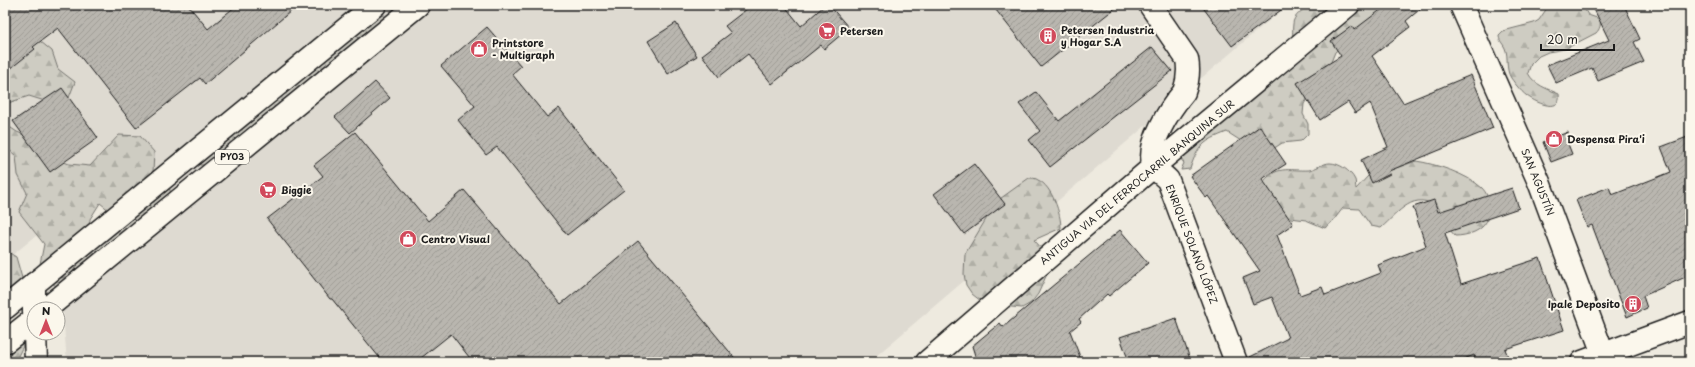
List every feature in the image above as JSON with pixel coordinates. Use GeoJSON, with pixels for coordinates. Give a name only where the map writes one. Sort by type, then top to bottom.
{"type":"FeatureCollection","features":[{"type":"Feature","properties":{"kind":"main road","name":"PY03"},"geometry":{"type":"LineString","coordinates":[[5,308],[375,5]]}},
{"type":"Feature","properties":{"kind":"main road","name":"PY03"},"geometry":{"type":"LineString","coordinates":[[56,301],[418,5]]}},
{"type":"Feature","properties":{"kind":"main road"},"geometry":{"type":"LineString","coordinates":[[1150,5],[1187,59],[1188,66],[1187,84],[1184,92],[1178,98],[1156,136],[1153,156],[1154,166]]}},
{"type":"Feature","properties":{"kind":"main road","name":"ANTIGUA VIA DEL FERROCARRIL BANQUINA SUR"},"geometry":{"type":"LineString","coordinates":[[927,362],[1154,166],[1348,5]]}},
{"type":"Feature","properties":{"kind":"main road","name":"SAN AGUSTÍN"},"geometry":{"type":"LineString","coordinates":[[1461,5],[1539,182],[1604,358]]}},
{"type":"Feature","properties":{"kind":"main road","name":"ENRIQUE SOLANO LÓPEZ"},"geometry":{"type":"LineString","coordinates":[[1154,166],[1168,180],[1236,362]]}},
{"type":"Feature","properties":{"kind":"main road"},"geometry":{"type":"LineString","coordinates":[[34,284],[34,301]]}},
{"type":"Feature","properties":{"kind":"main road"},"geometry":{"type":"LineString","coordinates":[[1582,362],[1604,358],[1690,322]]}},
{"type":"Feature","properties":{"kind":"main road"},"geometry":{"type":"LineString","coordinates":[[5,342],[26,325]]}},
{"type":"Feature","properties":{"kind":"main road"},"geometry":{"type":"LineString","coordinates":[[35,341],[36,362]]}},
{"type":"Feature","properties":{"kind":"shaded area"},"geometry":{"type":"Polygon","coordinates":[[[5,5],[1287,5],[869,362],[67,362],[65,341],[66,301],[63,301],[166,226],[126,163],[5,261],[5,5]]]}},
{"type":"Feature","properties":{"kind":"green space"},"geometry":{"type":"Polygon","coordinates":[[[1309,5],[1359,5],[1369,7],[1372,5],[1395,5],[1369,61],[1342,46],[1335,52],[1331,62],[1304,104],[1303,114],[1308,124],[1308,134],[1301,141],[1282,143],[1270,151],[1252,148],[1227,132],[1207,141],[1199,149],[1190,169],[1181,170],[1184,163],[1172,148],[1290,43],[1293,21],[1299,13],[1309,5]]]}},
{"type":"Feature","properties":{"kind":"green space"},"geometry":{"type":"Polygon","coordinates":[[[1549,5],[1582,5],[1588,15],[1600,19],[1599,28],[1596,33],[1565,49],[1548,52],[1539,56],[1531,64],[1528,73],[1534,81],[1559,94],[1559,100],[1554,105],[1539,103],[1519,89],[1509,74],[1505,48],[1499,35],[1503,31],[1534,23],[1539,20],[1549,5]]]}},
{"type":"Feature","properties":{"kind":"green space"},"geometry":{"type":"Polygon","coordinates":[[[382,12],[384,14],[383,20],[206,165],[200,165],[198,162],[382,12]]]}},
{"type":"Feature","properties":{"kind":"green space"},"geometry":{"type":"Polygon","coordinates":[[[35,37],[52,51],[58,69],[75,82],[68,100],[48,102],[29,96],[8,103],[5,110],[5,68],[35,37]]]}},
{"type":"Feature","properties":{"kind":"green space"},"geometry":{"type":"Polygon","coordinates":[[[5,124],[17,132],[36,140],[50,156],[69,164],[90,166],[119,135],[140,136],[154,152],[153,172],[116,216],[100,203],[90,219],[89,239],[71,276],[52,279],[40,264],[44,244],[19,212],[27,193],[18,175],[16,156],[5,146],[5,124]]]}},
{"type":"Feature","properties":{"kind":"green space"},"geometry":{"type":"Polygon","coordinates":[[[1416,161],[1451,170],[1468,178],[1482,188],[1488,200],[1488,217],[1483,226],[1470,234],[1455,236],[1440,218],[1439,208],[1422,201],[1407,205],[1381,228],[1371,226],[1359,209],[1343,208],[1333,221],[1325,228],[1306,220],[1275,216],[1261,185],[1267,178],[1277,171],[1309,170],[1325,164],[1333,163],[1341,166],[1351,174],[1355,181],[1356,189],[1368,176],[1378,177],[1387,171],[1416,161]]]}},
{"type":"Feature","properties":{"kind":"green space"},"geometry":{"type":"Polygon","coordinates":[[[1029,178],[1037,179],[1048,188],[1055,201],[1061,222],[1061,228],[1034,240],[1048,255],[1051,265],[1038,294],[1031,303],[1022,308],[991,305],[981,301],[972,294],[966,285],[964,274],[965,254],[997,201],[1029,178]]]}},
{"type":"Feature","properties":{"kind":"green space"},"geometry":{"type":"Polygon","coordinates":[[[169,187],[171,194],[57,287],[51,282],[169,187]]]}},
{"type":"Feature","properties":{"kind":"green space"},"geometry":{"type":"Polygon","coordinates":[[[5,250],[16,257],[22,278],[18,298],[5,308],[5,250]]]}},
{"type":"Feature","properties":{"kind":"green space"},"geometry":{"type":"Polygon","coordinates":[[[5,316],[23,346],[15,362],[10,362],[5,358],[5,316]]]}},
{"type":"Feature","properties":{"kind":"building"},"geometry":{"type":"Polygon","coordinates":[[[5,5],[188,5],[208,29],[237,5],[298,5],[205,84],[200,78],[136,128],[58,28],[33,47],[35,49],[5,73],[5,5]]]}},
{"type":"Feature","properties":{"kind":"building"},"geometry":{"type":"Polygon","coordinates":[[[752,5],[784,5],[801,26],[825,5],[829,5],[849,28],[824,49],[821,45],[772,84],[748,54],[719,77],[702,55],[731,33],[725,26],[752,5]]]}},
{"type":"Feature","properties":{"kind":"building","name":"Petersen Industria y Hogar S.A"},"geometry":{"type":"Polygon","coordinates":[[[992,5],[1119,5],[1041,67],[992,5]]]}},
{"type":"Feature","properties":{"kind":"building"},"geometry":{"type":"Polygon","coordinates":[[[1201,5],[1288,5],[1232,46],[1201,5]]]}},
{"type":"Feature","properties":{"kind":"building"},"geometry":{"type":"Polygon","coordinates":[[[1387,5],[1425,5],[1406,21],[1410,27],[1372,56],[1403,103],[1471,75],[1493,128],[1389,171],[1390,174],[1372,183],[1361,160],[1388,147],[1370,103],[1355,113],[1348,102],[1320,120],[1297,83],[1341,56],[1331,41],[1352,26],[1354,30],[1387,5]]]}},
{"type":"Feature","properties":{"kind":"building"},"geometry":{"type":"Polygon","coordinates":[[[1592,5],[1624,5],[1640,39],[1634,42],[1644,62],[1598,81],[1592,68],[1556,83],[1547,65],[1609,40],[1592,5]]]}},
{"type":"Feature","properties":{"kind":"building"},"geometry":{"type":"Polygon","coordinates":[[[676,23],[697,56],[668,74],[648,41],[676,23]]]}},
{"type":"Feature","properties":{"kind":"building"},"geometry":{"type":"Polygon","coordinates":[[[487,27],[521,66],[512,74],[547,117],[559,108],[624,190],[567,235],[497,147],[486,155],[458,120],[475,106],[441,66],[487,27]]]}},
{"type":"Feature","properties":{"kind":"building"},"geometry":{"type":"Polygon","coordinates":[[[1152,47],[1172,71],[1050,167],[1029,140],[1040,131],[1019,104],[1036,92],[1059,121],[1152,47]]]}},
{"type":"Feature","properties":{"kind":"building"},"geometry":{"type":"Polygon","coordinates":[[[375,82],[390,98],[350,133],[335,117],[375,82]]]}},
{"type":"Feature","properties":{"kind":"building"},"geometry":{"type":"Polygon","coordinates":[[[62,88],[98,138],[50,172],[13,121],[62,88]]]}},
{"type":"Feature","properties":{"kind":"building"},"geometry":{"type":"Polygon","coordinates":[[[1260,126],[1286,164],[1262,179],[1293,224],[1277,235],[1300,295],[1322,287],[1325,295],[1381,273],[1378,265],[1426,246],[1413,207],[1434,200],[1438,212],[1512,188],[1519,208],[1445,233],[1461,284],[1540,258],[1564,330],[1505,349],[1510,362],[1476,362],[1474,355],[1457,362],[1248,362],[1248,358],[1288,338],[1272,297],[1253,304],[1243,278],[1260,271],[1208,196],[1206,198],[1190,176],[1260,126]]]}},
{"type":"Feature","properties":{"kind":"building"},"geometry":{"type":"Polygon","coordinates":[[[355,132],[428,221],[464,190],[561,304],[638,241],[738,362],[473,362],[451,334],[416,362],[383,362],[332,299],[330,299],[267,219],[323,176],[314,165],[355,132]]]}},
{"type":"Feature","properties":{"kind":"building"},"geometry":{"type":"Polygon","coordinates":[[[1568,132],[1568,144],[1572,154],[1551,162],[1543,142],[1568,132]]]}},
{"type":"Feature","properties":{"kind":"building"},"geometry":{"type":"Polygon","coordinates":[[[1690,136],[1690,275],[1643,296],[1647,308],[1627,317],[1592,225],[1587,227],[1576,200],[1609,187],[1612,195],[1671,172],[1661,147],[1690,136]]]}},
{"type":"Feature","properties":{"kind":"building"},"geometry":{"type":"Polygon","coordinates":[[[974,164],[1005,204],[964,234],[934,194],[974,164]]]}},
{"type":"Feature","properties":{"kind":"building"},"geometry":{"type":"Polygon","coordinates":[[[1120,230],[1148,263],[1109,296],[1107,294],[1079,319],[1081,322],[1070,331],[1082,362],[977,362],[972,346],[1000,323],[1003,327],[1120,230]]]}},
{"type":"Feature","properties":{"kind":"building"},"geometry":{"type":"Polygon","coordinates":[[[1176,318],[1191,362],[1129,362],[1120,337],[1176,318]]]}},
{"type":"Feature","properties":{"kind":"place","name":"Petersen"},"geometry":{"type":"Point","coordinates":[827,31]}},
{"type":"Feature","properties":{"kind":"place","name":"Petersen Industria y Hogar S.A"},"geometry":{"type":"Point","coordinates":[1048,36]}},
{"type":"Feature","properties":{"kind":"place","name":"Printstore - Multigraph"},"geometry":{"type":"Point","coordinates":[479,49]}},
{"type":"Feature","properties":{"kind":"place","name":"Despensa Pira'i"},"geometry":{"type":"Point","coordinates":[1554,139]}},
{"type":"Feature","properties":{"kind":"place","name":"Biggie"},"geometry":{"type":"Point","coordinates":[268,190]}},
{"type":"Feature","properties":{"kind":"place","name":"Centro Visual"},"geometry":{"type":"Point","coordinates":[408,239]}},
{"type":"Feature","properties":{"kind":"place","name":"Ipale Deposito"},"geometry":{"type":"Point","coordinates":[1633,304]}}]}
